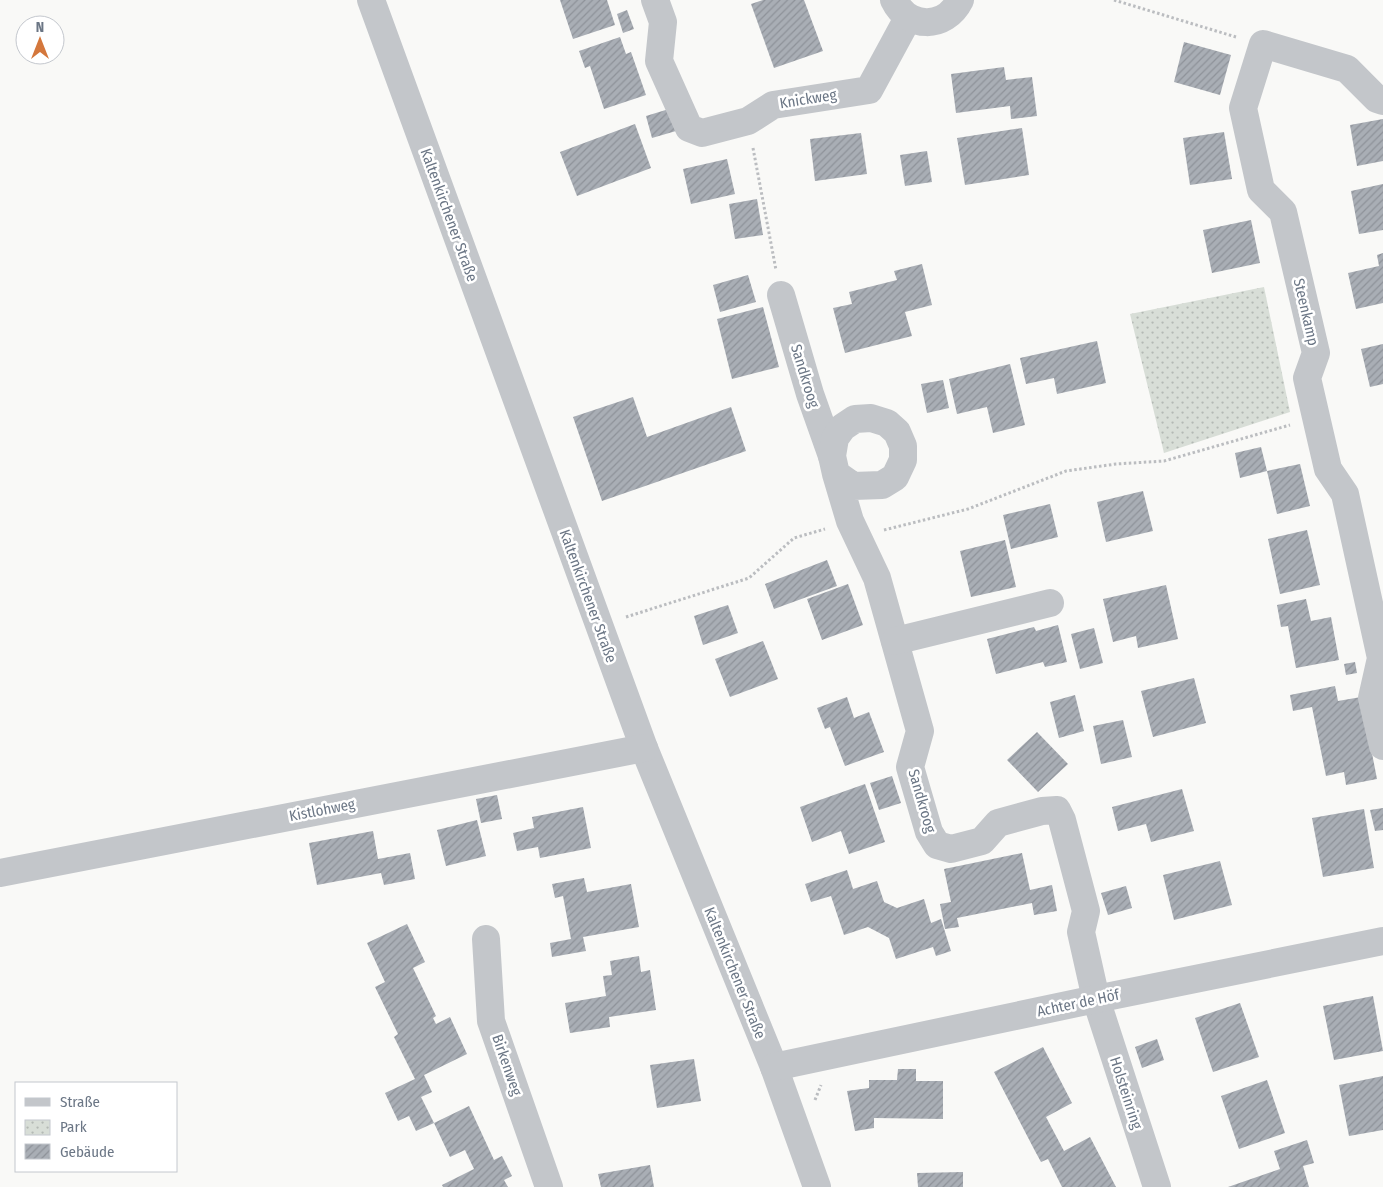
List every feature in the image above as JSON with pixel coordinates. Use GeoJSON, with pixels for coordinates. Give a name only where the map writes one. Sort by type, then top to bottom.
{"type":"FeatureCollection","features":[{"type":"Feature","properties":{"kind":"street","name":"Kaltenkirchener Straße"},"geometry":{"type":"LineString","coordinates":[[371,0],[644,748],[774,1067],[817,1187]]}},
{"type":"Feature","properties":{"kind":"street","name":"Knickweg"},"geometry":{"type":"LineString","coordinates":[[654,0],[663,22],[659,61],[689,128],[702,133],[748,121],[773,105],[869,90],[901,9],[922,22],[937,21],[950,14],[960,0]]}},
{"type":"Feature","properties":{"kind":"street"},"geometry":{"type":"LineString","coordinates":[[1263,44],[1347,69],[1377,99],[1383,101]]}},
{"type":"Feature","properties":{"kind":"street","name":"Steenkamp"},"geometry":{"type":"LineString","coordinates":[[1263,44],[1243,108],[1261,190],[1283,212],[1316,353],[1307,378],[1328,469],[1345,494],[1381,658],[1372,698],[1383,746]]}},
{"type":"Feature","properties":{"kind":"street","name":"Sandkroog"},"geometry":{"type":"LineString","coordinates":[[780,295],[850,521],[877,578],[920,731],[910,767],[928,832],[937,845],[951,849],[982,841],[998,823],[1042,811],[1057,810],[1062,820],[1086,911],[1081,932],[1096,999]]}},
{"type":"Feature","properties":{"kind":"street"},"geometry":{"type":"LineString","coordinates":[[895,641],[1050,603]]}},
{"type":"Feature","properties":{"kind":"street","name":"Kistlohweg"},"geometry":{"type":"LineString","coordinates":[[0,873],[644,748]]}},
{"type":"Feature","properties":{"kind":"street","name":"Birkenweg"},"geometry":{"type":"LineString","coordinates":[[486,939],[491,1021],[550,1187]]}},
{"type":"Feature","properties":{"kind":"street","name":"Achter de Höf"},"geometry":{"type":"LineString","coordinates":[[774,1067],[1383,941]]}},
{"type":"Feature","properties":{"kind":"street","name":"Holsteinring"},"geometry":{"type":"LineString","coordinates":[[1096,999],[1157,1187]]}},
{"type":"Feature","properties":{"kind":"path"},"geometry":{"type":"LineString","coordinates":[[1114,0],[1263,44]]}},
{"type":"Feature","properties":{"kind":"path"},"geometry":{"type":"LineString","coordinates":[[748,121],[780,295]]}},
{"type":"Feature","properties":{"kind":"path"},"geometry":{"type":"LineString","coordinates":[[600,627],[749,578],[794,538],[850,521],[885,530],[968,510],[1066,470],[1164,461],[1317,417]]}},
{"type":"Feature","properties":{"kind":"green space"},"geometry":{"type":"Polygon","coordinates":[[[1264,287],[1290,412],[1164,453],[1130,314],[1264,287]]]}},
{"type":"Feature","properties":{"kind":"building"},"geometry":{"type":"Polygon","coordinates":[[[560,0],[607,0],[615,25],[573,39],[560,0]]]}},
{"type":"Feature","properties":{"kind":"building"},"geometry":{"type":"Polygon","coordinates":[[[763,0],[804,0],[823,51],[774,68],[751,4],[763,0]]]}},
{"type":"Feature","properties":{"kind":"building"},"geometry":{"type":"Polygon","coordinates":[[[627,10],[634,29],[623,33],[617,14],[627,10]]]}},
{"type":"Feature","properties":{"kind":"building"},"geometry":{"type":"Polygon","coordinates":[[[620,37],[626,54],[631,52],[646,95],[604,109],[590,66],[585,68],[579,51],[620,37]]]}},
{"type":"Feature","properties":{"kind":"building"},"geometry":{"type":"Polygon","coordinates":[[[1184,42],[1231,55],[1220,95],[1174,82],[1184,42]]]}},
{"type":"Feature","properties":{"kind":"building"},"geometry":{"type":"Polygon","coordinates":[[[1004,67],[1006,80],[1032,77],[1037,116],[1011,119],[1010,106],[956,113],[951,74],[1004,67]]]}},
{"type":"Feature","properties":{"kind":"building"},"geometry":{"type":"Polygon","coordinates":[[[669,109],[676,131],[652,138],[646,116],[669,109]]]}},
{"type":"Feature","properties":{"kind":"building"},"geometry":{"type":"Polygon","coordinates":[[[1383,119],[1383,161],[1357,166],[1350,125],[1383,119]]]}},
{"type":"Feature","properties":{"kind":"building"},"geometry":{"type":"Polygon","coordinates":[[[635,124],[651,168],[577,196],[560,152],[635,124]]]}},
{"type":"Feature","properties":{"kind":"building"},"geometry":{"type":"Polygon","coordinates":[[[1022,128],[1029,175],[965,185],[957,138],[1022,128]]]}},
{"type":"Feature","properties":{"kind":"building"},"geometry":{"type":"Polygon","coordinates":[[[1224,132],[1232,179],[1190,185],[1183,138],[1224,132]]]}},
{"type":"Feature","properties":{"kind":"building"},"geometry":{"type":"Polygon","coordinates":[[[861,133],[867,174],[815,181],[810,139],[861,133]]]}},
{"type":"Feature","properties":{"kind":"building"},"geometry":{"type":"Polygon","coordinates":[[[927,151],[932,182],[905,186],[900,155],[927,151]]]}},
{"type":"Feature","properties":{"kind":"building"},"geometry":{"type":"Polygon","coordinates":[[[727,159],[735,194],[691,204],[683,169],[727,159]]]}},
{"type":"Feature","properties":{"kind":"building"},"geometry":{"type":"Polygon","coordinates":[[[1383,184],[1383,230],[1359,234],[1351,191],[1383,184]]]}},
{"type":"Feature","properties":{"kind":"building"},"geometry":{"type":"Polygon","coordinates":[[[757,199],[763,235],[735,239],[729,204],[757,199]]]}},
{"type":"Feature","properties":{"kind":"building"},"geometry":{"type":"Polygon","coordinates":[[[1251,220],[1260,263],[1212,273],[1203,230],[1251,220]]]}},
{"type":"Feature","properties":{"kind":"building"},"geometry":{"type":"Polygon","coordinates":[[[1383,253],[1383,303],[1356,309],[1348,273],[1379,266],[1377,255],[1383,253]]]}},
{"type":"Feature","properties":{"kind":"building"},"geometry":{"type":"Polygon","coordinates":[[[922,264],[932,305],[905,312],[912,336],[845,353],[833,308],[852,304],[849,292],[897,280],[894,271],[922,264]]]}},
{"type":"Feature","properties":{"kind":"building"},"geometry":{"type":"Polygon","coordinates":[[[748,275],[756,302],[720,312],[713,285],[748,275]]]}},
{"type":"Feature","properties":{"kind":"building"},"geometry":{"type":"Polygon","coordinates":[[[763,307],[779,367],[732,379],[717,319],[763,307]]]}},
{"type":"Feature","properties":{"kind":"building"},"geometry":{"type":"Polygon","coordinates":[[[1097,341],[1106,383],[1057,394],[1054,378],[1026,384],[1020,358],[1097,341]]]}},
{"type":"Feature","properties":{"kind":"building"},"geometry":{"type":"Polygon","coordinates":[[[1383,344],[1383,384],[1370,387],[1361,349],[1383,344]]]}},
{"type":"Feature","properties":{"kind":"building"},"geometry":{"type":"Polygon","coordinates":[[[1010,364],[1025,425],[993,433],[987,407],[957,414],[949,379],[1010,364]]]}},
{"type":"Feature","properties":{"kind":"building"},"geometry":{"type":"Polygon","coordinates":[[[943,380],[949,408],[927,413],[921,384],[943,380]]]}},
{"type":"Feature","properties":{"kind":"building"},"geometry":{"type":"Polygon","coordinates":[[[633,397],[647,437],[731,407],[746,451],[602,501],[573,417],[633,397]]]}},
{"type":"Feature","properties":{"kind":"building"},"geometry":{"type":"Polygon","coordinates":[[[1261,447],[1267,471],[1240,478],[1235,453],[1261,447]]]}},
{"type":"Feature","properties":{"kind":"building"},"geometry":{"type":"Polygon","coordinates":[[[1300,464],[1310,506],[1277,514],[1267,471],[1300,464]]]}},
{"type":"Feature","properties":{"kind":"building"},"geometry":{"type":"Polygon","coordinates":[[[1143,491],[1153,531],[1106,542],[1097,502],[1143,491]]]}},
{"type":"Feature","properties":{"kind":"building"},"geometry":{"type":"Polygon","coordinates":[[[1050,504],[1058,537],[1011,549],[1003,515],[1050,504]]]}},
{"type":"Feature","properties":{"kind":"building"},"geometry":{"type":"Polygon","coordinates":[[[1307,530],[1320,585],[1280,594],[1268,539],[1307,530]]]}},
{"type":"Feature","properties":{"kind":"building"},"geometry":{"type":"Polygon","coordinates":[[[1005,540],[1016,587],[971,597],[960,551],[1005,540]]]}},
{"type":"Feature","properties":{"kind":"building"},"geometry":{"type":"Polygon","coordinates":[[[827,560],[837,586],[774,609],[765,584],[827,560]]]}},
{"type":"Feature","properties":{"kind":"building"},"geometry":{"type":"Polygon","coordinates":[[[848,584],[863,625],[822,640],[807,599],[848,584]]]}},
{"type":"Feature","properties":{"kind":"building"},"geometry":{"type":"Polygon","coordinates":[[[1166,585],[1178,639],[1138,648],[1136,636],[1113,642],[1103,599],[1166,585]]]}},
{"type":"Feature","properties":{"kind":"building"},"geometry":{"type":"Polygon","coordinates":[[[1306,599],[1311,621],[1331,617],[1339,660],[1296,668],[1288,626],[1281,627],[1277,605],[1306,599]]]}},
{"type":"Feature","properties":{"kind":"building"},"geometry":{"type":"Polygon","coordinates":[[[728,605],[738,633],[703,645],[694,616],[728,605]]]}},
{"type":"Feature","properties":{"kind":"building"},"geometry":{"type":"Polygon","coordinates":[[[1058,625],[1067,662],[1045,667],[1043,662],[996,674],[987,639],[1034,627],[1036,631],[1058,625]]]}},
{"type":"Feature","properties":{"kind":"building"},"geometry":{"type":"Polygon","coordinates":[[[1094,628],[1103,663],[1080,669],[1071,634],[1094,628]]]}},
{"type":"Feature","properties":{"kind":"building"},"geometry":{"type":"Polygon","coordinates":[[[763,641],[778,679],[730,697],[715,659],[763,641]]]}},
{"type":"Feature","properties":{"kind":"building"},"geometry":{"type":"Polygon","coordinates":[[[1355,662],[1357,673],[1346,675],[1344,664],[1355,662]]]}},
{"type":"Feature","properties":{"kind":"building"},"geometry":{"type":"Polygon","coordinates":[[[1194,678],[1206,723],[1153,737],[1141,691],[1194,678]]]}},
{"type":"Feature","properties":{"kind":"building"},"geometry":{"type":"Polygon","coordinates":[[[1335,686],[1338,701],[1361,697],[1377,779],[1346,785],[1344,772],[1326,776],[1312,707],[1293,711],[1290,695],[1335,686]]]}},
{"type":"Feature","properties":{"kind":"building"},"geometry":{"type":"Polygon","coordinates":[[[1075,695],[1084,731],[1059,738],[1050,702],[1075,695]]]}},
{"type":"Feature","properties":{"kind":"building"},"geometry":{"type":"Polygon","coordinates":[[[847,697],[854,718],[869,712],[884,752],[845,766],[830,727],[825,729],[817,708],[847,697]]]}},
{"type":"Feature","properties":{"kind":"building"},"geometry":{"type":"Polygon","coordinates":[[[1123,720],[1132,757],[1101,764],[1093,726],[1123,720]]]}},
{"type":"Feature","properties":{"kind":"building"},"geometry":{"type":"Polygon","coordinates":[[[1037,732],[1068,764],[1038,792],[1007,760],[1037,732]]]}},
{"type":"Feature","properties":{"kind":"building"},"geometry":{"type":"Polygon","coordinates":[[[892,776],[901,803],[879,810],[870,783],[892,776]]]}},
{"type":"Feature","properties":{"kind":"building"},"geometry":{"type":"Polygon","coordinates":[[[865,784],[885,842],[849,854],[841,831],[812,842],[800,807],[865,784]]]}},
{"type":"Feature","properties":{"kind":"building"},"geometry":{"type":"Polygon","coordinates":[[[1182,789],[1194,831],[1151,842],[1146,824],[1118,831],[1112,807],[1182,789]]]}},
{"type":"Feature","properties":{"kind":"building"},"geometry":{"type":"Polygon","coordinates":[[[497,795],[502,819],[481,823],[476,799],[497,795]]]}},
{"type":"Feature","properties":{"kind":"building"},"geometry":{"type":"Polygon","coordinates":[[[583,807],[591,848],[540,858],[538,847],[517,851],[513,833],[534,828],[532,817],[583,807]]]}},
{"type":"Feature","properties":{"kind":"building"},"geometry":{"type":"Polygon","coordinates":[[[1383,808],[1383,830],[1375,831],[1370,810],[1383,808]]]}},
{"type":"Feature","properties":{"kind":"building"},"geometry":{"type":"Polygon","coordinates":[[[1364,809],[1374,868],[1323,877],[1312,818],[1364,809]]]}},
{"type":"Feature","properties":{"kind":"building"},"geometry":{"type":"Polygon","coordinates":[[[477,820],[486,856],[446,866],[437,830],[477,820]]]}},
{"type":"Feature","properties":{"kind":"building"},"geometry":{"type":"Polygon","coordinates":[[[373,831],[378,859],[410,853],[415,879],[384,885],[381,873],[317,885],[309,843],[373,831]]]}},
{"type":"Feature","properties":{"kind":"building"},"geometry":{"type":"Polygon","coordinates":[[[1022,853],[1030,890],[1052,885],[1057,911],[1034,915],[1032,903],[957,918],[959,927],[945,929],[940,904],[951,902],[944,869],[1022,853]]]}},
{"type":"Feature","properties":{"kind":"building"},"geometry":{"type":"Polygon","coordinates":[[[1220,861],[1232,905],[1174,920],[1163,875],[1220,861]]]}},
{"type":"Feature","properties":{"kind":"building"},"geometry":{"type":"Polygon","coordinates":[[[847,870],[853,889],[877,881],[884,902],[897,908],[924,899],[931,923],[941,919],[951,951],[936,956],[933,947],[896,959],[889,938],[868,927],[844,935],[831,896],[811,902],[805,884],[847,870]]]}},
{"type":"Feature","properties":{"kind":"building"},"geometry":{"type":"Polygon","coordinates":[[[584,878],[587,892],[631,884],[639,927],[583,937],[586,951],[552,957],[550,943],[571,939],[563,896],[555,898],[552,884],[584,878]]]}},
{"type":"Feature","properties":{"kind":"building"},"geometry":{"type":"Polygon","coordinates":[[[1126,886],[1132,908],[1108,915],[1101,893],[1126,886]]]}},
{"type":"Feature","properties":{"kind":"building"},"geometry":{"type":"Polygon","coordinates":[[[407,924],[425,962],[413,968],[436,1016],[433,1018],[436,1024],[450,1017],[467,1054],[424,1075],[432,1092],[421,1097],[434,1123],[416,1131],[409,1116],[398,1121],[385,1093],[415,1079],[394,1037],[398,1034],[375,987],[385,982],[367,943],[407,924]]]}},
{"type":"Feature","properties":{"kind":"building"},"geometry":{"type":"Polygon","coordinates":[[[639,956],[641,972],[650,970],[656,1010],[609,1017],[610,1027],[570,1033],[565,1003],[606,996],[603,976],[612,975],[610,961],[639,956]]]}},
{"type":"Feature","properties":{"kind":"building"},"geometry":{"type":"Polygon","coordinates":[[[1373,996],[1383,1051],[1334,1060],[1323,1006],[1373,996]]]}},
{"type":"Feature","properties":{"kind":"building"},"geometry":{"type":"Polygon","coordinates":[[[1240,1003],[1259,1057],[1213,1072],[1195,1018],[1240,1003]]]}},
{"type":"Feature","properties":{"kind":"building"},"geometry":{"type":"Polygon","coordinates":[[[1157,1039],[1164,1060],[1142,1068],[1135,1047],[1157,1039]]]}},
{"type":"Feature","properties":{"kind":"building"},"geometry":{"type":"Polygon","coordinates":[[[1043,1047],[1072,1103],[1046,1117],[1064,1151],[1090,1137],[1116,1187],[1062,1187],[1048,1159],[1041,1162],[1035,1151],[994,1072],[1043,1047]]]}},
{"type":"Feature","properties":{"kind":"building"},"geometry":{"type":"Polygon","coordinates":[[[694,1059],[701,1101],[657,1108],[650,1065],[694,1059]]]}},
{"type":"Feature","properties":{"kind":"building"},"geometry":{"type":"Polygon","coordinates":[[[898,1069],[916,1069],[916,1081],[943,1081],[943,1119],[874,1118],[874,1128],[855,1131],[847,1091],[869,1088],[869,1080],[897,1080],[898,1069]]]}},
{"type":"Feature","properties":{"kind":"building"},"geometry":{"type":"Polygon","coordinates":[[[1383,1076],[1383,1130],[1349,1136],[1339,1085],[1383,1076]]]}},
{"type":"Feature","properties":{"kind":"building"},"geometry":{"type":"Polygon","coordinates":[[[1267,1080],[1285,1133],[1239,1149],[1221,1096],[1267,1080]]]}},
{"type":"Feature","properties":{"kind":"building"},"geometry":{"type":"Polygon","coordinates":[[[469,1106],[494,1160],[502,1156],[512,1176],[504,1180],[508,1187],[443,1187],[442,1185],[474,1169],[465,1150],[450,1157],[434,1123],[469,1106]]]}},
{"type":"Feature","properties":{"kind":"building"},"geometry":{"type":"Polygon","coordinates":[[[1307,1140],[1314,1163],[1303,1166],[1309,1187],[1228,1187],[1280,1169],[1274,1151],[1307,1140]]]}},
{"type":"Feature","properties":{"kind":"building"},"geometry":{"type":"Polygon","coordinates":[[[650,1165],[654,1187],[601,1187],[598,1174],[650,1165]]]}},
{"type":"Feature","properties":{"kind":"building"},"geometry":{"type":"Polygon","coordinates":[[[963,1172],[963,1187],[918,1187],[917,1173],[963,1172]]]}}]}
